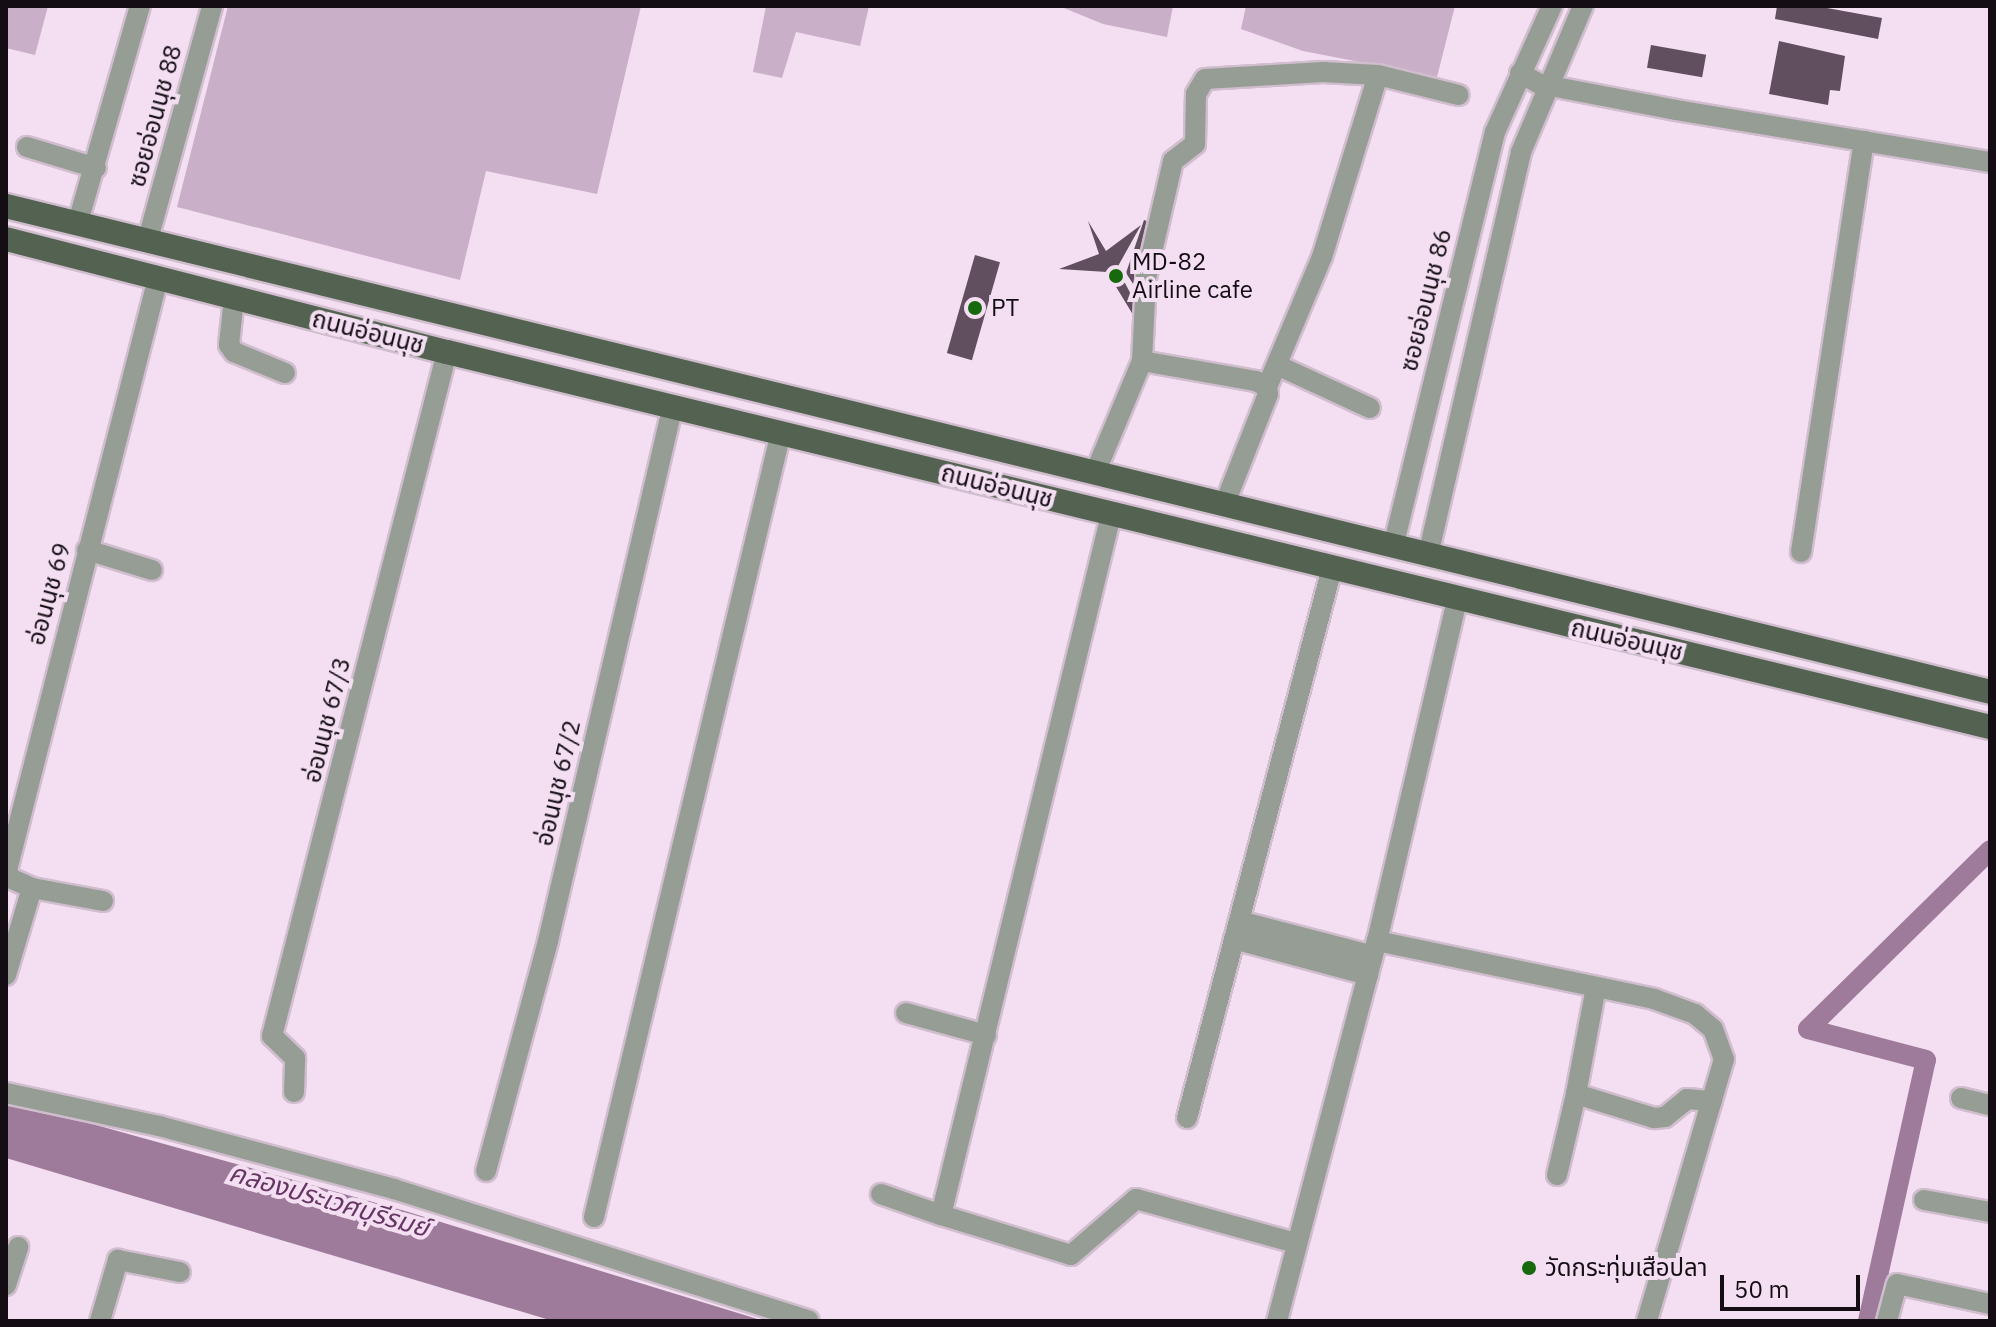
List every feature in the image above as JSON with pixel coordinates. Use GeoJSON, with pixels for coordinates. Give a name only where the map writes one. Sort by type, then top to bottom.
{"type":"FeatureCollection","features":[{"type":"Feature","properties":{"kind":"main road","name":"ถนนอ่อนนุช"},"geometry":{"type":"LineString","coordinates":[[6,206],[1095,473],[1429,551],[1990,692]]}},
{"type":"Feature","properties":{"kind":"main road","name":"ถนนอ่อนนุช"},"geometry":{"type":"LineString","coordinates":[[6,239],[447,352],[1990,727]]}},
{"type":"Feature","properties":{"kind":"main road"},"geometry":{"type":"LineString","coordinates":[[1387,582],[1394,543]]}},
{"type":"Feature","properties":{"kind":"main road"},"geometry":{"type":"LineString","coordinates":[[1421,591],[1429,551]]}},
{"type":"Feature","properties":{"kind":"street"},"geometry":{"type":"LineString","coordinates":[[78,222],[96,168],[140,6]]}},
{"type":"Feature","properties":{"kind":"street","name":"ซอยอ่อนนุช 88"},"geometry":{"type":"LineString","coordinates":[[148,239],[212,6]]}},
{"type":"Feature","properties":{"kind":"street","name":"ซอยอ่อนนุช 86"},"geometry":{"type":"LineString","coordinates":[[1394,543],[1495,132],[1552,6]]}},
{"type":"Feature","properties":{"kind":"street"},"geometry":{"type":"LineString","coordinates":[[1429,551],[1521,152],[1583,6]]}},
{"type":"Feature","properties":{"kind":"street"},"geometry":{"type":"LineString","coordinates":[[1095,473],[1142,361],[1149,264],[1173,161],[1195,144],[1196,94],[1205,79],[1323,72],[1378,75],[1459,95]]}},
{"type":"Feature","properties":{"kind":"street"},"geometry":{"type":"LineString","coordinates":[[1520,73],[1547,86],[1990,162]]}},
{"type":"Feature","properties":{"kind":"street"},"geometry":{"type":"LineString","coordinates":[[1225,503],[1267,387],[1279,366],[1322,257],[1378,75]]}},
{"type":"Feature","properties":{"kind":"street"},"geometry":{"type":"LineString","coordinates":[[1801,552],[1864,141]]}},
{"type":"Feature","properties":{"kind":"street"},"geometry":{"type":"LineString","coordinates":[[27,147],[96,168]]}},
{"type":"Feature","properties":{"kind":"street","name":"อ่อนนุช 69"},"geometry":{"type":"LineString","coordinates":[[32,888],[10,878],[7,870],[158,278]]}},
{"type":"Feature","properties":{"kind":"street"},"geometry":{"type":"LineString","coordinates":[[234,298],[229,345],[234,352],[285,373]]}},
{"type":"Feature","properties":{"kind":"street","name":"อ่อนนุช 67/3"},"geometry":{"type":"LineString","coordinates":[[294,1092],[295,1058],[272,1036],[447,352]]}},
{"type":"Feature","properties":{"kind":"street"},"geometry":{"type":"LineString","coordinates":[[1142,361],[1267,387]]}},
{"type":"Feature","properties":{"kind":"street"},"geometry":{"type":"LineString","coordinates":[[1279,366],[1370,408]]}},
{"type":"Feature","properties":{"kind":"street","name":"อ่อนนุช 67/2"},"geometry":{"type":"LineString","coordinates":[[486,1171],[548,941],[673,405]]}},
{"type":"Feature","properties":{"kind":"street"},"geometry":{"type":"LineString","coordinates":[[594,1217],[781,432]]}},
{"type":"Feature","properties":{"kind":"street"},"geometry":{"type":"LineString","coordinates":[[941,1215],[1111,515]]}},
{"type":"Feature","properties":{"kind":"street"},"geometry":{"type":"LineString","coordinates":[[87,550],[152,570]]}},
{"type":"Feature","properties":{"kind":"street"},"geometry":{"type":"LineString","coordinates":[[1187,1118],[1332,568]]}},
{"type":"Feature","properties":{"kind":"street"},"geometry":{"type":"LineString","coordinates":[[1277,1321],[1372,958],[1457,599]]}},
{"type":"Feature","properties":{"kind":"street"},"geometry":{"type":"LineString","coordinates":[[6,975],[32,888],[103,901]]}},
{"type":"Feature","properties":{"kind":"street"},"geometry":{"type":"LineString","coordinates":[[1237,930],[1372,958],[1596,987],[1654,999],[1695,1014],[1713,1029],[1724,1059],[1647,1321]]}},
{"type":"Feature","properties":{"kind":"street"},"geometry":{"type":"LineString","coordinates":[[1557,1175],[1596,987]]}},
{"type":"Feature","properties":{"kind":"street"},"geometry":{"type":"LineString","coordinates":[[906,1013],[986,1035]]}},
{"type":"Feature","properties":{"kind":"street"},"geometry":{"type":"LineString","coordinates":[[6,1093],[159,1126],[394,1189],[809,1321]]}},
{"type":"Feature","properties":{"kind":"street"},"geometry":{"type":"LineString","coordinates":[[1576,1094],[1654,1118],[1665,1117],[1687,1099],[1712,1101]]}},
{"type":"Feature","properties":{"kind":"street"},"geometry":{"type":"LineString","coordinates":[[1961,1098],[1990,1105]]}},
{"type":"Feature","properties":{"kind":"street"},"geometry":{"type":"LineString","coordinates":[[881,1194],[1071,1255],[1136,1199],[1296,1243]]}},
{"type":"Feature","properties":{"kind":"street"},"geometry":{"type":"LineString","coordinates":[[1924,1200],[1990,1212]]}},
{"type":"Feature","properties":{"kind":"street"},"geometry":{"type":"LineString","coordinates":[[6,1285],[18,1247]]}},
{"type":"Feature","properties":{"kind":"street"},"geometry":{"type":"LineString","coordinates":[[100,1321],[118,1260],[180,1272]]}},
{"type":"Feature","properties":{"kind":"street"},"geometry":{"type":"LineString","coordinates":[[1887,1321],[1897,1284],[1990,1304]]}},
{"type":"Feature","properties":{"kind":"shaded area"},"geometry":{"type":"Polygon","coordinates":[[[6,6],[48,6],[35,55],[6,48],[6,6]]]}},
{"type":"Feature","properties":{"kind":"shaded area"},"geometry":{"type":"Polygon","coordinates":[[[228,6],[641,6],[597,194],[486,171],[460,280],[177,207],[228,6]]]}},
{"type":"Feature","properties":{"kind":"shaded area"},"geometry":{"type":"Polygon","coordinates":[[[766,6],[869,6],[860,46],[796,32],[782,78],[753,72],[766,6]]]}},
{"type":"Feature","properties":{"kind":"shaded area"},"geometry":{"type":"Polygon","coordinates":[[[1059,6],[1173,6],[1167,37],[1103,24],[1059,6]]]}},
{"type":"Feature","properties":{"kind":"shaded area"},"geometry":{"type":"Polygon","coordinates":[[[1246,6],[1455,6],[1437,77],[1303,51],[1241,29],[1246,6]]]}},
{"type":"Feature","properties":{"kind":"water","name":"คลองประเวศบุรีรมย์"},"geometry":{"type":"Polygon","coordinates":[[[6,1100],[405,1211],[764,1321],[553,1321],[6,1158],[6,1100]]]}},
{"type":"Feature","properties":{"kind":"building"},"geometry":{"type":"Polygon","coordinates":[[[1777,6],[1816,6],[1882,18],[1878,39],[1775,19],[1777,6]]]}},
{"type":"Feature","properties":{"kind":"building"},"geometry":{"type":"Polygon","coordinates":[[[1779,41],[1845,56],[1840,91],[1830,90],[1828,105],[1769,94],[1779,41]]]}},
{"type":"Feature","properties":{"kind":"building"},"geometry":{"type":"Polygon","coordinates":[[[1651,45],[1706,55],[1702,77],[1647,68],[1651,45]]]}},
{"type":"Feature","properties":{"kind":"building"},"geometry":{"type":"Polygon","coordinates":[[[1144,220],[1161,226],[1153,272],[1134,273],[1141,289],[1133,304],[1135,318],[1107,272],[1059,269],[1099,254],[1088,221],[1106,251],[1141,225],[1117,268],[1134,300],[1137,290],[1126,273],[1144,220]]]}},
{"type":"Feature","properties":{"kind":"building","name":"PT"},"geometry":{"type":"Polygon","coordinates":[[[975,255],[1000,262],[972,360],[947,353],[975,255]]]}},
{"type":"Feature","properties":{"kind":"waterway"},"geometry":{"type":"LineString","coordinates":[[1868,1321],[1926,1060],[1808,1029],[1990,850]]}},
{"type":"Feature","properties":{"kind":"place","name":"MD-82 Airline cafe"},"geometry":{"type":"Point","coordinates":[1116,276]}},
{"type":"Feature","properties":{"kind":"place","name":"PT"},"geometry":{"type":"Point","coordinates":[975,308]}},
{"type":"Feature","properties":{"kind":"place","name":"วัดกระทุ่มเสือปลา"},"geometry":{"type":"Point","coordinates":[1529,1268]}}]}
